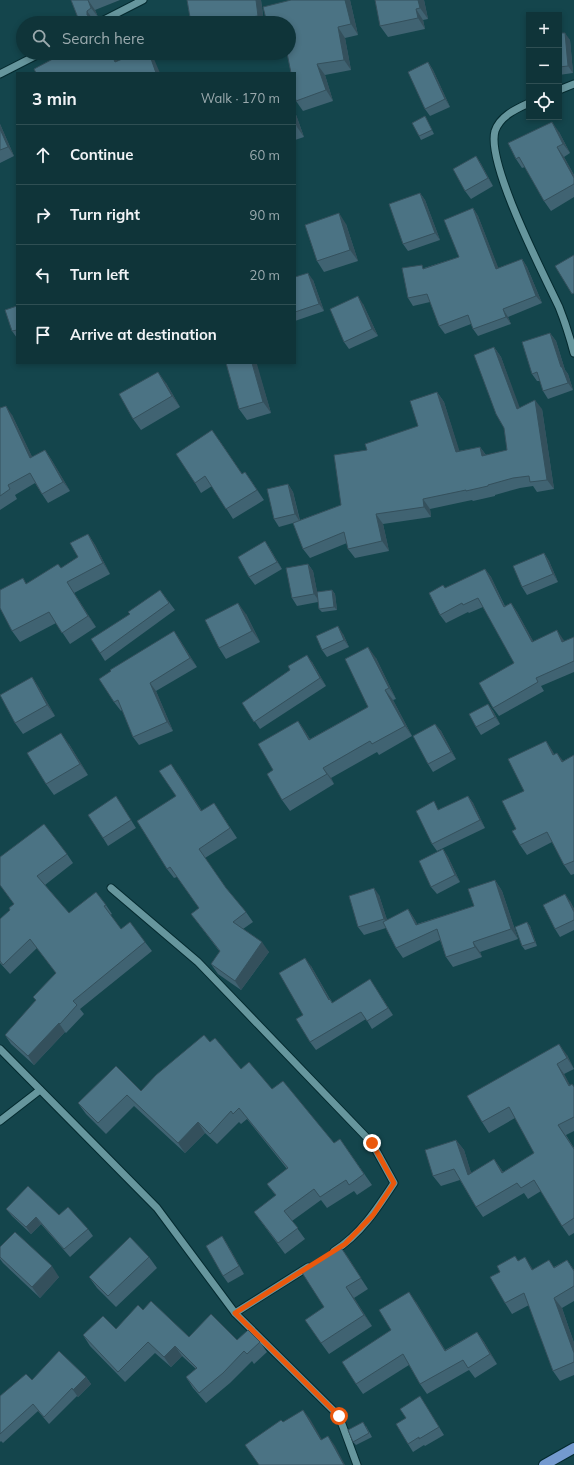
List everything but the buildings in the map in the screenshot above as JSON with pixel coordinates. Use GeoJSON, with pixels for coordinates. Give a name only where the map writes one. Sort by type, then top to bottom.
{"type":"FeatureCollection","features":[{"type":"Feature","properties":{"kind":"main road"},"geometry":{"type":"LineString","coordinates":[[544,1465],[574,1448]]}},
{"type":"Feature","properties":{"kind":"street"},"geometry":{"type":"LineString","coordinates":[[112,16],[143,0]]}},
{"type":"Feature","properties":{"kind":"street"},"geometry":{"type":"LineString","coordinates":[[0,74],[27,60]]}},
{"type":"Feature","properties":{"kind":"street"},"geometry":{"type":"LineString","coordinates":[[562,89],[574,84]]}},
{"type":"Feature","properties":{"kind":"street"},"geometry":{"type":"LineString","coordinates":[[526,104],[500,121],[495,132],[495,150],[501,177],[559,309],[574,353]]}},
{"type":"Feature","properties":{"kind":"street"},"geometry":{"type":"LineString","coordinates":[[111,888],[198,962],[372,1143],[394,1183],[373,1215],[345,1244],[326,1256]]}},
{"type":"Feature","properties":{"kind":"street"},"geometry":{"type":"LineString","coordinates":[[0,1049],[157,1208],[235,1313],[339,1416],[357,1465]]}},
{"type":"Feature","properties":{"kind":"street"},"geometry":{"type":"LineString","coordinates":[[0,1121],[40,1090]]}},
{"type":"Feature","properties":{"kind":"street"},"geometry":{"type":"LineString","coordinates":[[235,1313],[313,1265]]}},
{"type":"Feature","properties":{"kind":"route"},"geometry":{"type":"LineString","coordinates":[[339,1416],[235,1313],[345,1244],[373,1215],[394,1183],[372,1143]]}}]}
